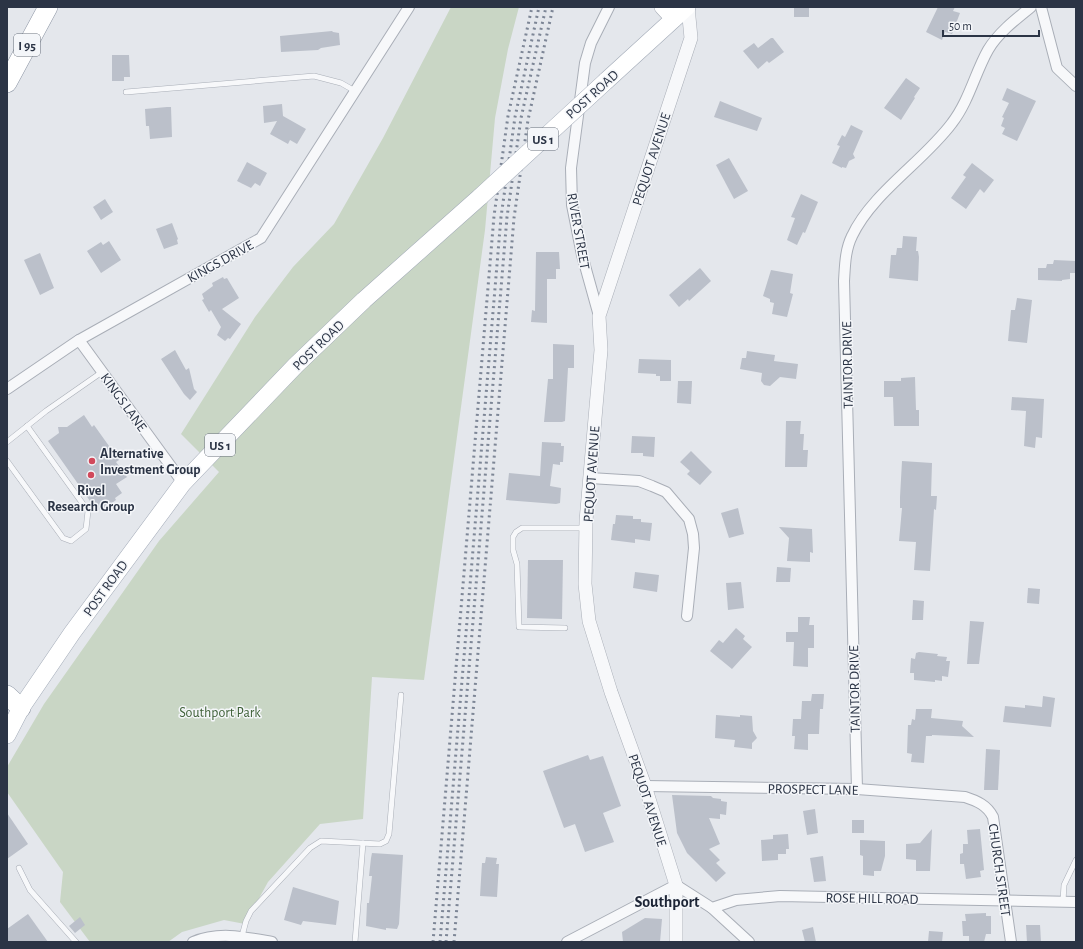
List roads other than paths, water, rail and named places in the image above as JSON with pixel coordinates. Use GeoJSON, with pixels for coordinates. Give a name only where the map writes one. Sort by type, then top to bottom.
{"type":"FeatureCollection","features":[{"type":"Feature","properties":{"kind":"highway","name":"I 95"},"geometry":{"type":"LineString","coordinates":[[7,83],[48,7]]}},
{"type":"Feature","properties":{"kind":"highway"},"geometry":{"type":"LineString","coordinates":[[7,94],[22,53]]}},
{"type":"Feature","properties":{"kind":"highway"},"geometry":{"type":"LineString","coordinates":[[7,695],[21,708]]}},
{"type":"Feature","properties":{"kind":"main road"},"geometry":{"type":"LineString","coordinates":[[662,7],[674,20]]}},
{"type":"Feature","properties":{"kind":"main road","name":"POST ROAD"},"geometry":{"type":"LineString","coordinates":[[7,735],[21,708],[72,633],[183,483],[296,365],[364,300],[481,196],[687,7]]}},
{"type":"Feature","properties":{"kind":"street","name":"KINGS DRIVE"},"geometry":{"type":"LineString","coordinates":[[7,389],[79,340],[261,238],[409,7]]}},
{"type":"Feature","properties":{"kind":"street","name":"RIVER STREET"},"geometry":{"type":"LineString","coordinates":[[599,316],[591,291],[572,205],[571,168],[585,63],[591,43],[609,7]]}},
{"type":"Feature","properties":{"kind":"street","name":"PEQUOT AVENUE"},"geometry":{"type":"LineString","coordinates":[[676,942],[676,885],[645,786],[611,692],[589,621],[585,584],[586,528],[601,350],[599,316],[691,38],[687,7]]}},
{"type":"Feature","properties":{"kind":"street","name":"TAINTOR DRIVE"},"geometry":{"type":"LineString","coordinates":[[857,789],[844,281],[846,257],[851,236],[867,211],[952,123],[964,102],[989,48],[1010,25],[1031,7]]}},
{"type":"Feature","properties":{"kind":"street"},"geometry":{"type":"LineString","coordinates":[[1041,7],[1058,68],[1076,86]]}},
{"type":"Feature","properties":{"kind":"street","name":"KINGS LANE"},"geometry":{"type":"LineString","coordinates":[[79,340],[183,483]]}},
{"type":"Feature","properties":{"kind":"street"},"geometry":{"type":"LineString","coordinates":[[590,478],[639,481],[652,486],[666,492],[688,519],[693,534],[694,548],[687,616]]}},
{"type":"Feature","properties":{"kind":"street","name":"PROSPECT LANE"},"geometry":{"type":"LineString","coordinates":[[645,786],[857,789],[965,797],[980,802]]}},
{"type":"Feature","properties":{"kind":"street","name":"CHURCH STREET"},"geometry":{"type":"LineString","coordinates":[[980,802],[990,811],[993,817],[1010,942]]}},
{"type":"Feature","properties":{"kind":"street"},"geometry":{"type":"LineString","coordinates":[[567,942],[676,885],[712,908],[749,942]]}},
{"type":"Feature","properties":{"kind":"street","name":"ROSE HILL ROAD"},"geometry":{"type":"LineString","coordinates":[[712,908],[736,900],[780,896],[1076,902]]}},
{"type":"Feature","properties":{"kind":"street"},"geometry":{"type":"LineString","coordinates":[[192,942],[213,935],[242,936],[272,942]]}},
{"type":"Feature","properties":{"kind":"lane"},"geometry":{"type":"LineString","coordinates":[[126,92],[314,76],[341,83],[355,91]]}},
{"type":"Feature","properties":{"kind":"lane"},"geometry":{"type":"LineString","coordinates":[[7,442],[102,372]]}},
{"type":"Feature","properties":{"kind":"lane"},"geometry":{"type":"LineString","coordinates":[[7,460],[63,538],[71,541],[86,529],[88,511],[27,426]]}},
{"type":"Feature","properties":{"kind":"lane"},"geometry":{"type":"LineString","coordinates":[[565,628],[519,627],[517,564],[513,550],[513,538],[516,532],[522,528],[586,528]]}},
{"type":"Feature","properties":{"kind":"lane"},"geometry":{"type":"LineString","coordinates":[[242,936],[246,921],[251,912],[310,848],[321,841],[380,844],[386,841],[389,834],[401,694]]}},
{"type":"Feature","properties":{"kind":"lane"},"geometry":{"type":"LineString","coordinates":[[355,942],[363,843]]}},
{"type":"Feature","properties":{"kind":"lane"},"geometry":{"type":"LineString","coordinates":[[1063,901],[1064,884],[1076,860]]}},
{"type":"Feature","properties":{"kind":"lane"},"geometry":{"type":"LineString","coordinates":[[19,868],[30,890],[76,942]]}},
{"type":"Feature","properties":{"kind":"railway"},"geometry":{"type":"LineString","coordinates":[[433,942],[494,216],[508,116],[532,7]]}},
{"type":"Feature","properties":{"kind":"railway"},"geometry":{"type":"LineString","coordinates":[[440,942],[501,217],[515,117],[539,7]]}},
{"type":"Feature","properties":{"kind":"railway"},"geometry":{"type":"LineString","coordinates":[[446,942],[507,217],[521,118],[546,7]]}},
{"type":"Feature","properties":{"kind":"railway"},"geometry":{"type":"LineString","coordinates":[[454,942],[514,218],[528,120],[553,7]]}},
{"type":"Feature","properties":{"kind":"place","name":"Alternative Investment Group"},"geometry":{"type":"Point","coordinates":[92,461]}},
{"type":"Feature","properties":{"kind":"place","name":"Rivel Research Group"},"geometry":{"type":"Point","coordinates":[91,475]}},
{"type":"Feature","properties":{"kind":"district","name":"Southport"},"geometry":{"type":"Point","coordinates":[667,901]}},
{"type":"Feature","properties":{"kind":"park label","name":"Southport Park"},"geometry":{"type":"Point","coordinates":[220,712]}}]}
